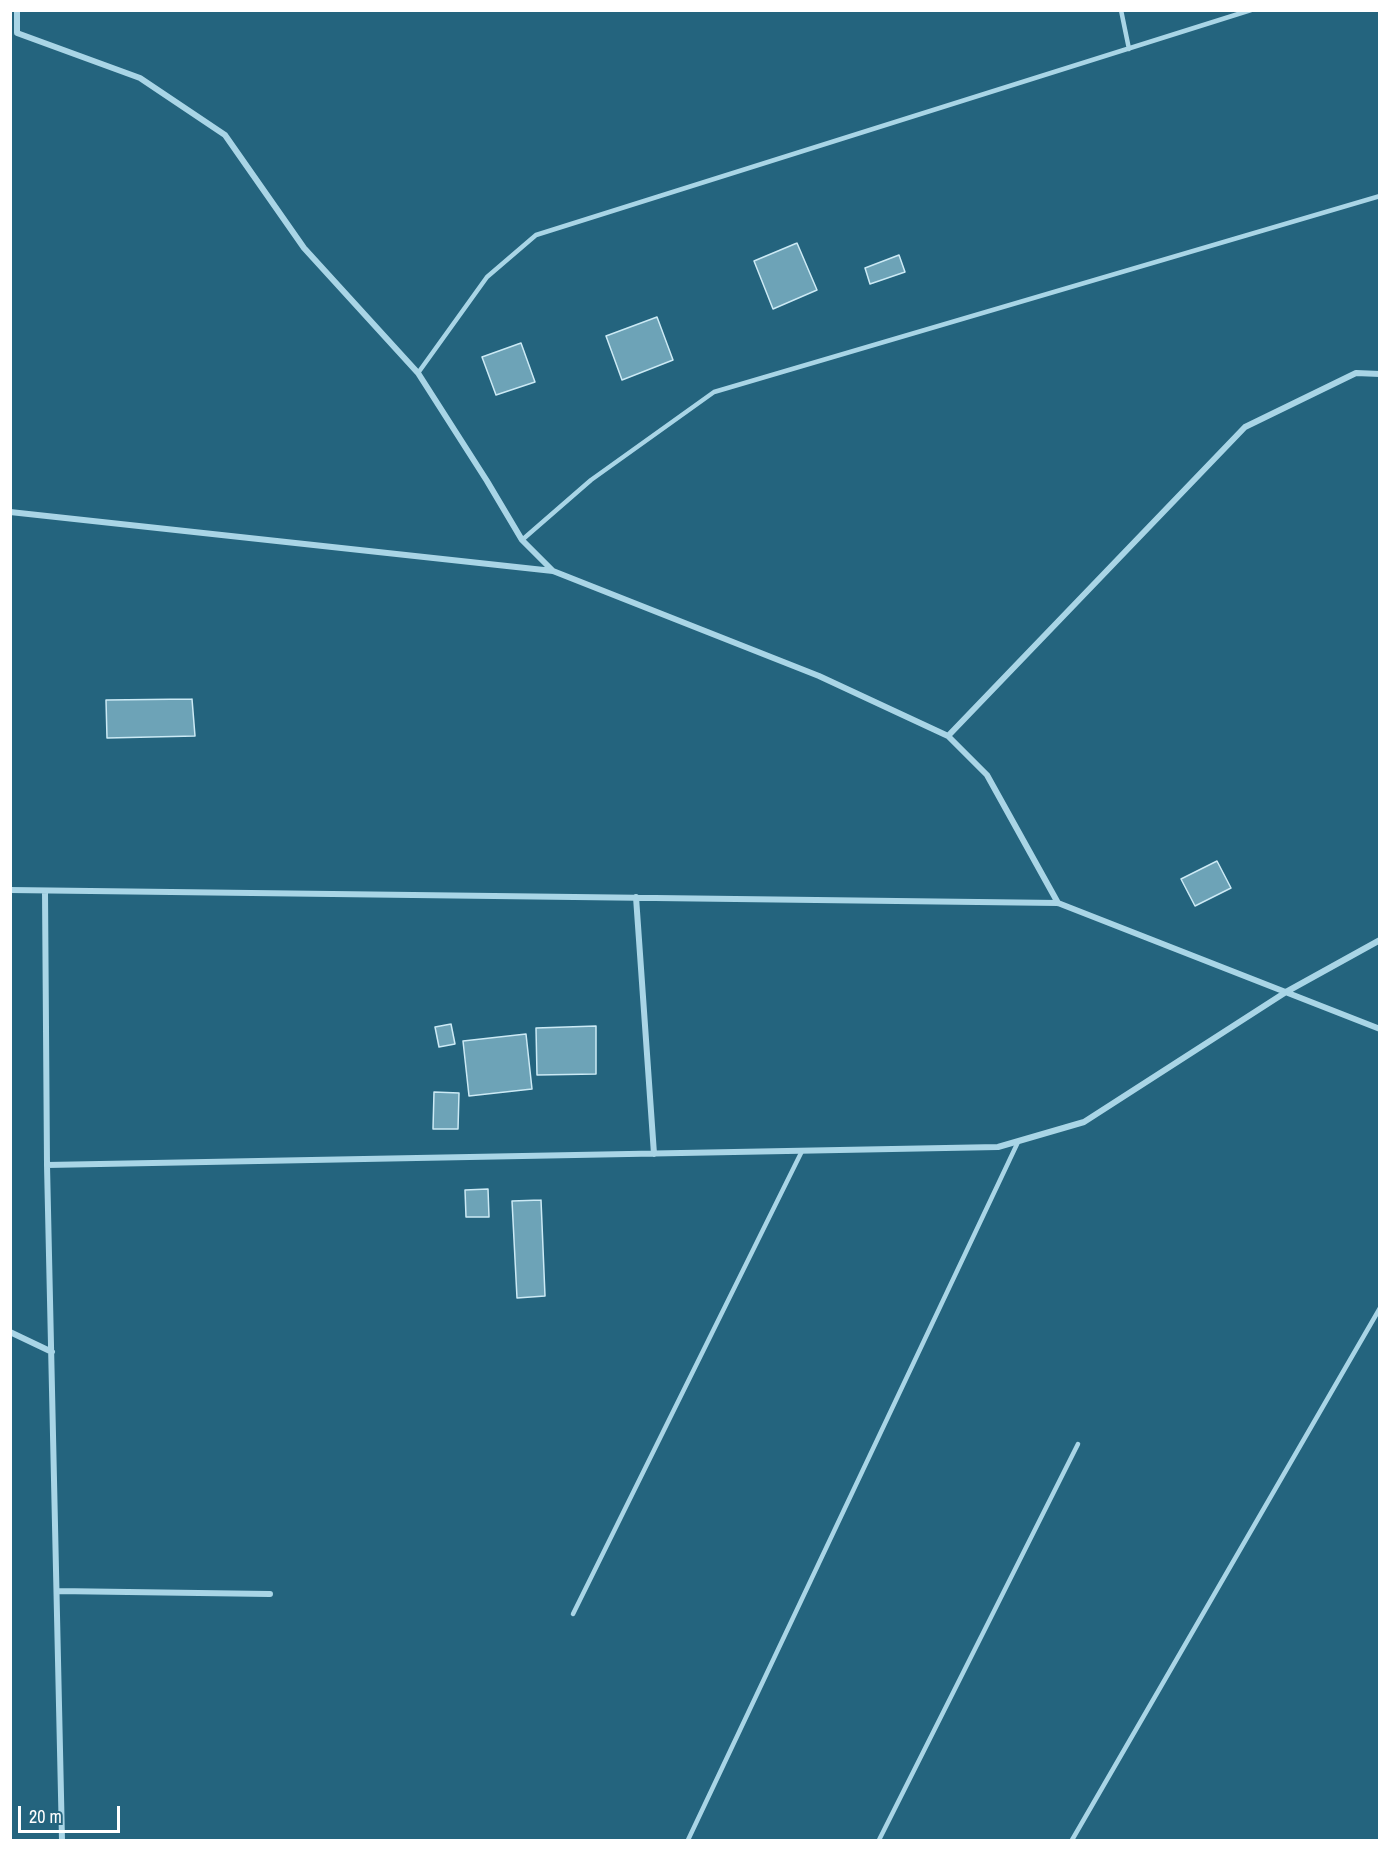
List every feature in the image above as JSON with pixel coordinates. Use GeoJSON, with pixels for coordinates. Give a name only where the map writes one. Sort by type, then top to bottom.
{"type":"FeatureCollection","features":[{"type":"Feature","properties":{"kind":"street"},"geometry":{"type":"LineString","coordinates":[[17,10],[17,33],[140,78],[225,135],[304,248],[418,373],[522,540],[553,571]]}},
{"type":"Feature","properties":{"kind":"street"},"geometry":{"type":"LineString","coordinates":[[948,736],[1245,427],[1356,373],[1380,374]]}},
{"type":"Feature","properties":{"kind":"street"},"geometry":{"type":"LineString","coordinates":[[10,512],[553,571],[819,676],[948,736],[987,775],[1058,903]]}},
{"type":"Feature","properties":{"kind":"street"},"geometry":{"type":"LineString","coordinates":[[10,890],[1058,903],[1380,1029]]}},
{"type":"Feature","properties":{"kind":"street"},"geometry":{"type":"LineString","coordinates":[[45,891],[47,1165],[62,1840]]}},
{"type":"Feature","properties":{"kind":"street"},"geometry":{"type":"LineString","coordinates":[[636,897],[654,1154]]}},
{"type":"Feature","properties":{"kind":"street"},"geometry":{"type":"LineString","coordinates":[[47,1165],[998,1147],[1084,1122],[1286,992],[1380,940]]}},
{"type":"Feature","properties":{"kind":"street"},"geometry":{"type":"LineString","coordinates":[[10,1332],[51,1352]]}},
{"type":"Feature","properties":{"kind":"street"},"geometry":{"type":"LineString","coordinates":[[57,1591],[270,1594]]}},
{"type":"Feature","properties":{"kind":"lane"},"geometry":{"type":"LineString","coordinates":[[1121,10],[1129,49]]}},
{"type":"Feature","properties":{"kind":"lane"},"geometry":{"type":"LineString","coordinates":[[418,373],[488,277],[536,235],[1251,10]]}},
{"type":"Feature","properties":{"kind":"lane"},"geometry":{"type":"LineString","coordinates":[[522,540],[591,480],[714,392],[1380,196]]}},
{"type":"Feature","properties":{"kind":"lane"},"geometry":{"type":"LineString","coordinates":[[687,1840],[1018,1142]]}},
{"type":"Feature","properties":{"kind":"lane"},"geometry":{"type":"LineString","coordinates":[[573,1614],[802,1151]]}},
{"type":"Feature","properties":{"kind":"lane"},"geometry":{"type":"LineString","coordinates":[[1072,1840],[1380,1308]]}},
{"type":"Feature","properties":{"kind":"lane"},"geometry":{"type":"LineString","coordinates":[[879,1840],[1078,1444]]}},
{"type":"Feature","properties":{"kind":"building"},"geometry":{"type":"Polygon","coordinates":[[[797,243],[817,290],[773,309],[754,261],[797,243]]]}},
{"type":"Feature","properties":{"kind":"building"},"geometry":{"type":"Polygon","coordinates":[[[899,255],[905,272],[870,284],[865,268],[899,255]]]}},
{"type":"Feature","properties":{"kind":"building"},"geometry":{"type":"Polygon","coordinates":[[[657,317],[673,360],[622,380],[606,336],[657,317]]]}},
{"type":"Feature","properties":{"kind":"building"},"geometry":{"type":"Polygon","coordinates":[[[521,343],[535,382],[496,395],[482,357],[521,343]]]}},
{"type":"Feature","properties":{"kind":"building"},"geometry":{"type":"Polygon","coordinates":[[[192,699],[195,736],[107,738],[106,700],[192,699]]]}},
{"type":"Feature","properties":{"kind":"building"},"geometry":{"type":"Polygon","coordinates":[[[1217,861],[1231,888],[1195,906],[1181,879],[1217,861]]]}},
{"type":"Feature","properties":{"kind":"building"},"geometry":{"type":"Polygon","coordinates":[[[451,1024],[455,1044],[439,1047],[435,1027],[451,1024]]]}},
{"type":"Feature","properties":{"kind":"building"},"geometry":{"type":"Polygon","coordinates":[[[596,1026],[596,1074],[537,1075],[536,1028],[596,1026]]]}},
{"type":"Feature","properties":{"kind":"building"},"geometry":{"type":"Polygon","coordinates":[[[526,1034],[532,1089],[469,1096],[463,1041],[526,1034]]]}},
{"type":"Feature","properties":{"kind":"building"},"geometry":{"type":"Polygon","coordinates":[[[434,1092],[459,1093],[458,1129],[433,1129],[434,1092]]]}},
{"type":"Feature","properties":{"kind":"building"},"geometry":{"type":"Polygon","coordinates":[[[488,1189],[489,1217],[466,1217],[465,1190],[488,1189]]]}},
{"type":"Feature","properties":{"kind":"building"},"geometry":{"type":"Polygon","coordinates":[[[541,1200],[545,1296],[517,1298],[512,1201],[541,1200]]]}}]}
